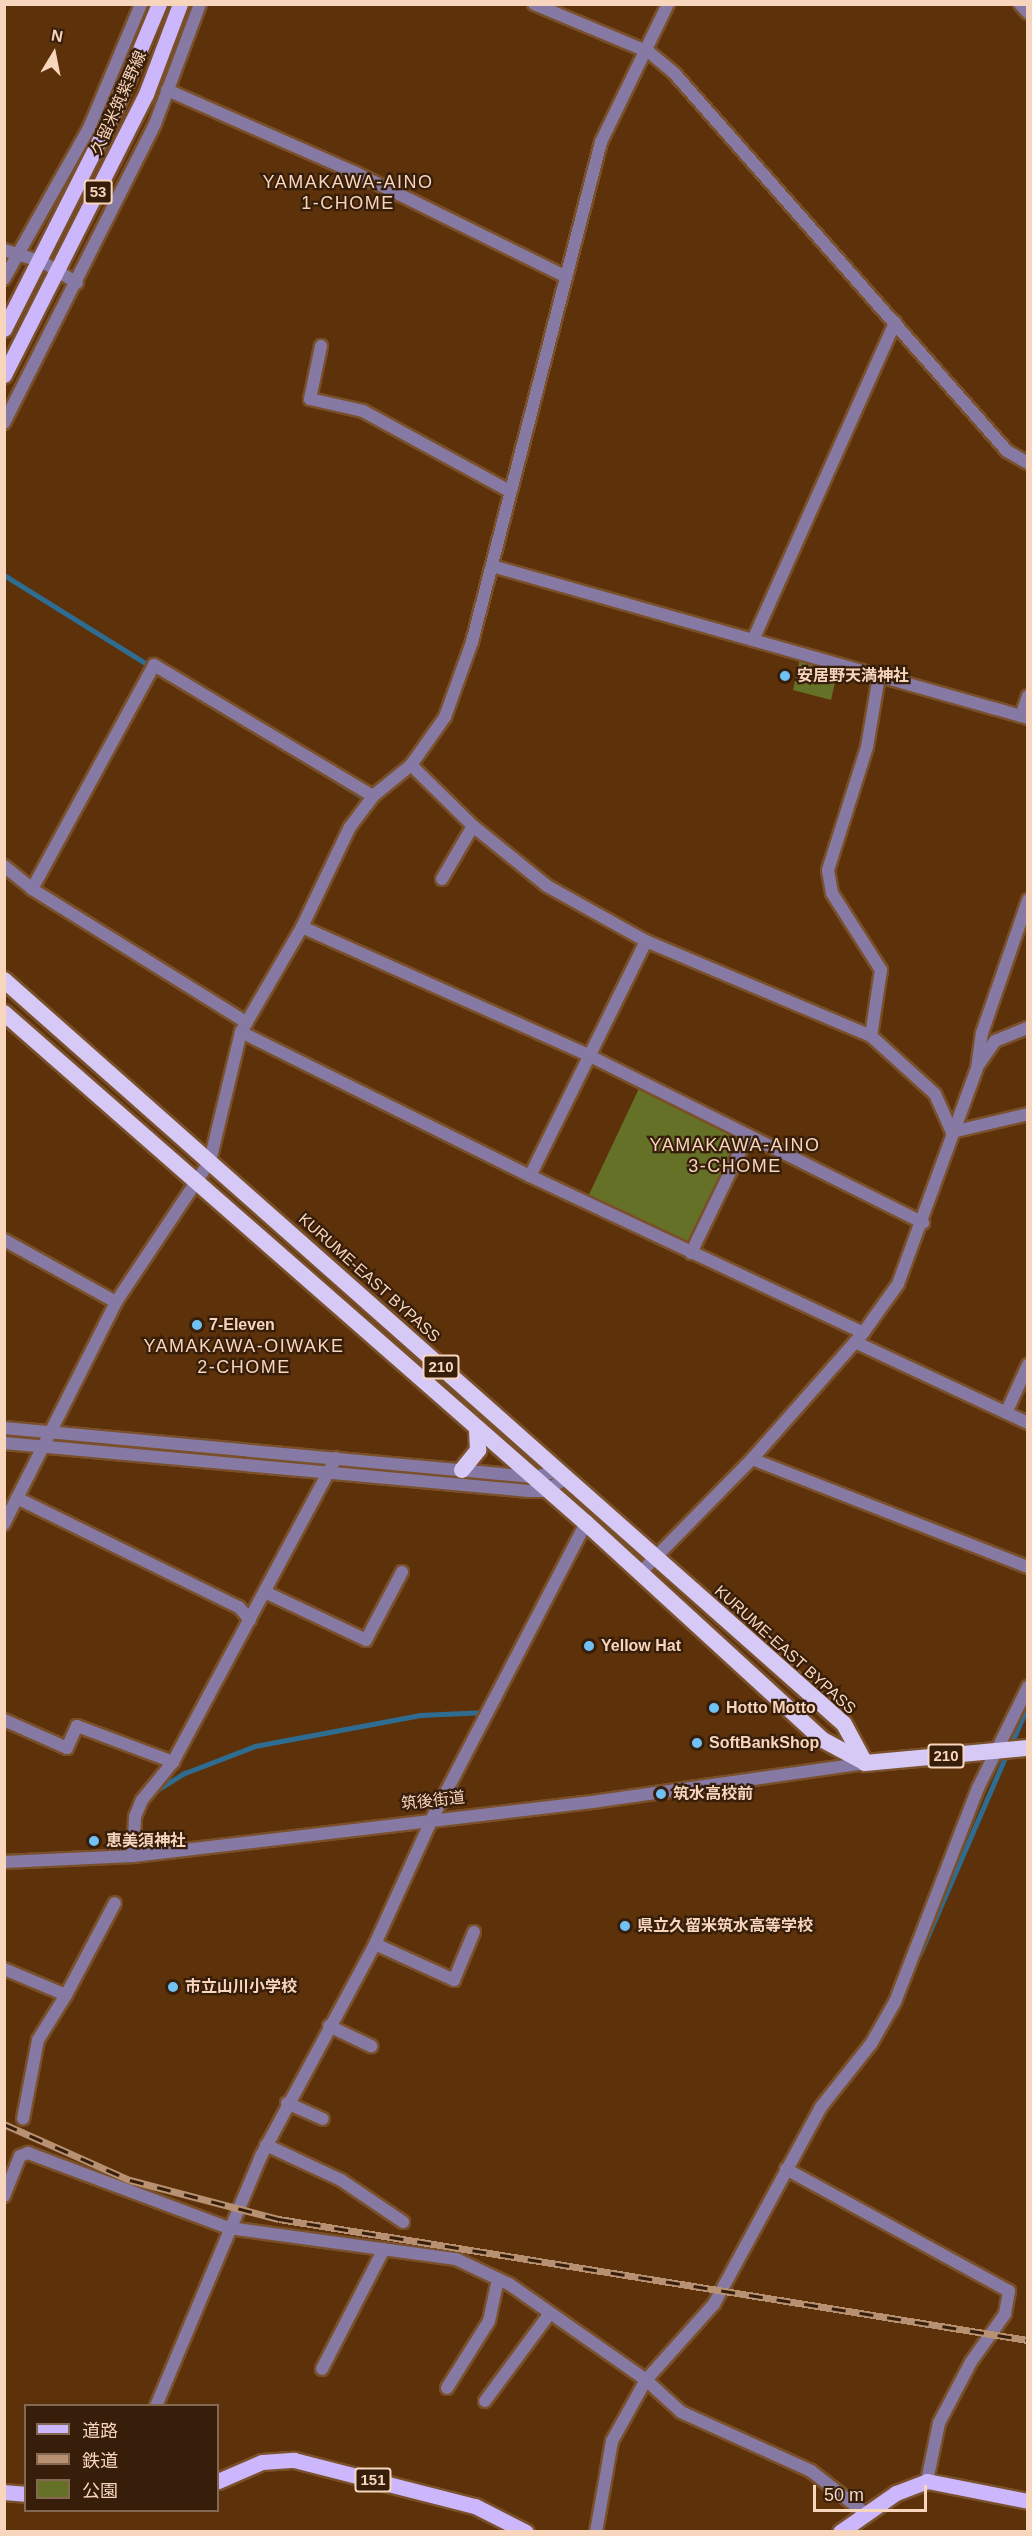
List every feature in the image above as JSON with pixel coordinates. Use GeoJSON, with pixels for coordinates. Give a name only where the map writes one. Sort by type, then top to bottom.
{"type":"FeatureCollection","features":[{"type":"Feature","properties":{"kind":"highway","name":"KURUME-EAST BYPASS"},"geometry":{"type":"LineString","coordinates":[[4,980],[844,1724],[865,1763]]}},
{"type":"Feature","properties":{"kind":"highway","name":"210"},"geometry":{"type":"LineString","coordinates":[[4,1013],[533,1477],[545,1491],[586,1523],[823,1740],[865,1763],[1028,1748]]}},
{"type":"Feature","properties":{"kind":"highway"},"geometry":{"type":"LineString","coordinates":[[462,1470],[478,1450],[477,1428]]}},
{"type":"Feature","properties":{"kind":"main road","name":"久留米筑紫野線"},"geometry":{"type":"LineString","coordinates":[[4,329],[41,261],[159,4]]}},
{"type":"Feature","properties":{"kind":"main road","name":"久留米筑紫野線"},"geometry":{"type":"LineString","coordinates":[[4,375],[58,273],[146,94],[180,4]]}},
{"type":"Feature","properties":{"kind":"main road","name":"151"},"geometry":{"type":"LineString","coordinates":[[219,2481],[262,2462],[294,2460],[475,2506],[518,2531]]}},
{"type":"Feature","properties":{"kind":"main road"},"geometry":{"type":"LineString","coordinates":[[840,2532],[865,2513],[927,2481],[1028,2501]]}},
{"type":"Feature","properties":{"kind":"main road"},"geometry":{"type":"LineString","coordinates":[[4,2492],[24,2494]]}},
{"type":"Feature","properties":{"kind":"street"},"geometry":{"type":"LineString","coordinates":[[4,279],[89,128],[141,4]]}},
{"type":"Feature","properties":{"kind":"street"},"geometry":{"type":"LineString","coordinates":[[4,423],[77,283],[167,90],[200,4]]}},
{"type":"Feature","properties":{"kind":"street"},"geometry":{"type":"LineString","coordinates":[[534,4],[649,52],[781,189],[1007,451],[1028,463]]}},
{"type":"Feature","properties":{"kind":"street"},"geometry":{"type":"LineString","coordinates":[[4,1524],[116,1302],[210,1161],[244,1027],[302,927],[350,827],[373,796],[411,765],[445,717],[492,566],[509,491],[601,142],[649,52],[668,4]]}},
{"type":"Feature","properties":{"kind":"street"},"geometry":{"type":"LineString","coordinates":[[1020,4],[1028,13]]}},
{"type":"Feature","properties":{"kind":"street"},"geometry":{"type":"LineString","coordinates":[[167,90],[354,172],[566,277]]}},
{"type":"Feature","properties":{"kind":"street"},"geometry":{"type":"LineString","coordinates":[[4,250],[41,261],[77,283]]}},
{"type":"Feature","properties":{"kind":"street"},"geometry":{"type":"LineString","coordinates":[[753,640],[895,322]]}},
{"type":"Feature","properties":{"kind":"street"},"geometry":{"type":"LineString","coordinates":[[321,346],[310,399],[363,411],[509,491]]}},
{"type":"Feature","properties":{"kind":"street"},"geometry":{"type":"LineString","coordinates":[[492,566],[1024,717],[1028,696]]}},
{"type":"Feature","properties":{"kind":"street"},"geometry":{"type":"LineString","coordinates":[[32,889],[154,665],[373,796]]}},
{"type":"Feature","properties":{"kind":"street"},"geometry":{"type":"LineString","coordinates":[[871,1036],[881,970],[832,893],[828,870],[867,747],[879,676]]}},
{"type":"Feature","properties":{"kind":"street"},"geometry":{"type":"LineString","coordinates":[[411,765],[472,826],[547,886],[646,941],[871,1036],[935,1094],[952,1132]]}},
{"type":"Feature","properties":{"kind":"street"},"geometry":{"type":"LineString","coordinates":[[442,879],[472,826]]}},
{"type":"Feature","properties":{"kind":"street"},"geometry":{"type":"LineString","coordinates":[[4,866],[32,889],[244,1027],[530,1176],[691,1253],[1028,1423]]}},
{"type":"Feature","properties":{"kind":"street"},"geometry":{"type":"LineString","coordinates":[[639,1573],[752,1459],[859,1338],[898,1284],[923,1223],[952,1132],[976,1068],[982,1033],[1028,900]]}},
{"type":"Feature","properties":{"kind":"street"},"geometry":{"type":"LineString","coordinates":[[302,927],[588,1055],[923,1223]]}},
{"type":"Feature","properties":{"kind":"street"},"geometry":{"type":"LineString","coordinates":[[530,1176],[646,941]]}},
{"type":"Feature","properties":{"kind":"street"},"geometry":{"type":"LineString","coordinates":[[976,1068],[995,1041],[1028,1028]]}},
{"type":"Feature","properties":{"kind":"street"},"geometry":{"type":"LineString","coordinates":[[952,1132],[1028,1114]]}},
{"type":"Feature","properties":{"kind":"street"},"geometry":{"type":"LineString","coordinates":[[691,1253],[747,1135]]}},
{"type":"Feature","properties":{"kind":"street"},"geometry":{"type":"LineString","coordinates":[[4,1240],[116,1302]]}},
{"type":"Feature","properties":{"kind":"street"},"geometry":{"type":"LineString","coordinates":[[1007,1411],[1028,1365]]}},
{"type":"Feature","properties":{"kind":"street"},"geometry":{"type":"LineString","coordinates":[[4,1428],[533,1477],[563,1474]]}},
{"type":"Feature","properties":{"kind":"street"},"geometry":{"type":"LineString","coordinates":[[4,1443],[328,1474],[545,1491],[563,1474]]}},
{"type":"Feature","properties":{"kind":"street"},"geometry":{"type":"LineString","coordinates":[[133,1856],[135,1817],[142,1800],[172,1762],[336,1458]]}},
{"type":"Feature","properties":{"kind":"street"},"geometry":{"type":"LineString","coordinates":[[752,1459],[1028,1567]]}},
{"type":"Feature","properties":{"kind":"street"},"geometry":{"type":"LineString","coordinates":[[17,1498],[239,1607],[250,1620]]}},
{"type":"Feature","properties":{"kind":"street"},"geometry":{"type":"LineString","coordinates":[[157,2404],[229,2228],[266,2145],[375,1944],[433,1817],[586,1523]]}},
{"type":"Feature","properties":{"kind":"street"},"geometry":{"type":"LineString","coordinates":[[265,1592],[366,1640],[402,1572]]}},
{"type":"Feature","properties":{"kind":"street"},"geometry":{"type":"LineString","coordinates":[[596,2532],[612,2441],[646,2379],[714,2304],[786,2169],[895,2002],[978,1788],[1000,1751],[1028,1687]]}},
{"type":"Feature","properties":{"kind":"street"},"geometry":{"type":"LineString","coordinates":[[4,1720],[67,1748],[77,1726],[172,1762]]}},
{"type":"Feature","properties":{"kind":"street","name":"筑後街道"},"geometry":{"type":"LineString","coordinates":[[4,1862],[133,1856],[433,1817],[599,1801],[865,1763]]}},
{"type":"Feature","properties":{"kind":"street"},"geometry":{"type":"LineString","coordinates":[[23,2119],[39,2040],[115,1903]]}},
{"type":"Feature","properties":{"kind":"street"},"geometry":{"type":"LineString","coordinates":[[375,1944],[454,1980],[474,1932]]}},
{"type":"Feature","properties":{"kind":"street"},"geometry":{"type":"LineString","coordinates":[[4,1969],[66,1995]]}},
{"type":"Feature","properties":{"kind":"street"},"geometry":{"type":"LineString","coordinates":[[329,2026],[371,2046]]}},
{"type":"Feature","properties":{"kind":"street"},"geometry":{"type":"LineString","coordinates":[[287,2103],[323,2119]]}},
{"type":"Feature","properties":{"kind":"street"},"geometry":{"type":"LineString","coordinates":[[266,2145],[341,2180],[403,2222]]}},
{"type":"Feature","properties":{"kind":"street"},"geometry":{"type":"LineString","coordinates":[[4,2196],[20,2156],[28,2152],[229,2228],[456,2259],[498,2279],[550,2313],[646,2379],[681,2412],[811,2471],[865,2513]]}},
{"type":"Feature","properties":{"kind":"street"},"geometry":{"type":"LineString","coordinates":[[786,2169],[1009,2291],[1005,2314],[971,2362],[939,2423],[927,2481]]}},
{"type":"Feature","properties":{"kind":"street"},"geometry":{"type":"LineString","coordinates":[[322,2369],[384,2249]]}},
{"type":"Feature","properties":{"kind":"street"},"geometry":{"type":"LineString","coordinates":[[447,2388],[489,2321],[498,2279]]}},
{"type":"Feature","properties":{"kind":"street"},"geometry":{"type":"LineString","coordinates":[[485,2401],[550,2313]]}},
{"type":"Feature","properties":{"kind":"green space"},"geometry":{"type":"Polygon","coordinates":[[[801,654],[839,665],[831,700],[793,690],[801,654]]]}},
{"type":"Feature","properties":{"kind":"green space"},"geometry":{"type":"Polygon","coordinates":[[[642,1082],[748,1135],[691,1253],[585,1203],[642,1082]]]}},
{"type":"Feature","properties":{"kind":"waterway"},"geometry":{"type":"LineString","coordinates":[[4,575],[152,667]]}},
{"type":"Feature","properties":{"kind":"waterway"},"geometry":{"type":"LineString","coordinates":[[338,782],[364,798]]}},
{"type":"Feature","properties":{"kind":"waterway"},"geometry":{"type":"LineString","coordinates":[[1011,1744],[1028,1706]]}},
{"type":"Feature","properties":{"kind":"waterway"},"geometry":{"type":"LineString","coordinates":[[154,1792],[185,1773],[255,1746],[420,1715],[486,1712]]}},
{"type":"Feature","properties":{"kind":"waterway"},"geometry":{"type":"LineString","coordinates":[[920,1954],[1006,1755]]}},
{"type":"Feature","properties":{"kind":"railway"},"geometry":{"type":"LineString","coordinates":[[4,2124],[130,2180],[279,2219],[1028,2340]]}},
{"type":"Feature","properties":{"kind":"place","name":"安居野天満神社"},"geometry":{"type":"Point","coordinates":[785,676]}},
{"type":"Feature","properties":{"kind":"place","name":"7-Eleven"},"geometry":{"type":"Point","coordinates":[197,1325]}},
{"type":"Feature","properties":{"kind":"place","name":"Yellow Hat"},"geometry":{"type":"Point","coordinates":[589,1646]}},
{"type":"Feature","properties":{"kind":"place","name":"Hotto Motto"},"geometry":{"type":"Point","coordinates":[714,1708]}},
{"type":"Feature","properties":{"kind":"place","name":"SoftBankShop"},"geometry":{"type":"Point","coordinates":[697,1743]}},
{"type":"Feature","properties":{"kind":"place","name":"筑水高校前"},"geometry":{"type":"Point","coordinates":[661,1794]}},
{"type":"Feature","properties":{"kind":"place","name":"恵美須神社"},"geometry":{"type":"Point","coordinates":[94,1841]}},
{"type":"Feature","properties":{"kind":"place","name":"県立久留米筑水高等学校"},"geometry":{"type":"Point","coordinates":[625,1926]}},
{"type":"Feature","properties":{"kind":"place","name":"市立山川小学校"},"geometry":{"type":"Point","coordinates":[173,1987]}},
{"type":"Feature","properties":{"kind":"district","name":"YAMAKAWA-AINO 1-CHOME"},"geometry":{"type":"Point","coordinates":[348,193]}},
{"type":"Feature","properties":{"kind":"district","name":"YAMAKAWA-AINO 3-CHOME"},"geometry":{"type":"Point","coordinates":[735,1156]}},
{"type":"Feature","properties":{"kind":"district","name":"YAMAKAWA-OIWAKE 2-CHOME"},"geometry":{"type":"Point","coordinates":[244,1357]}}]}
